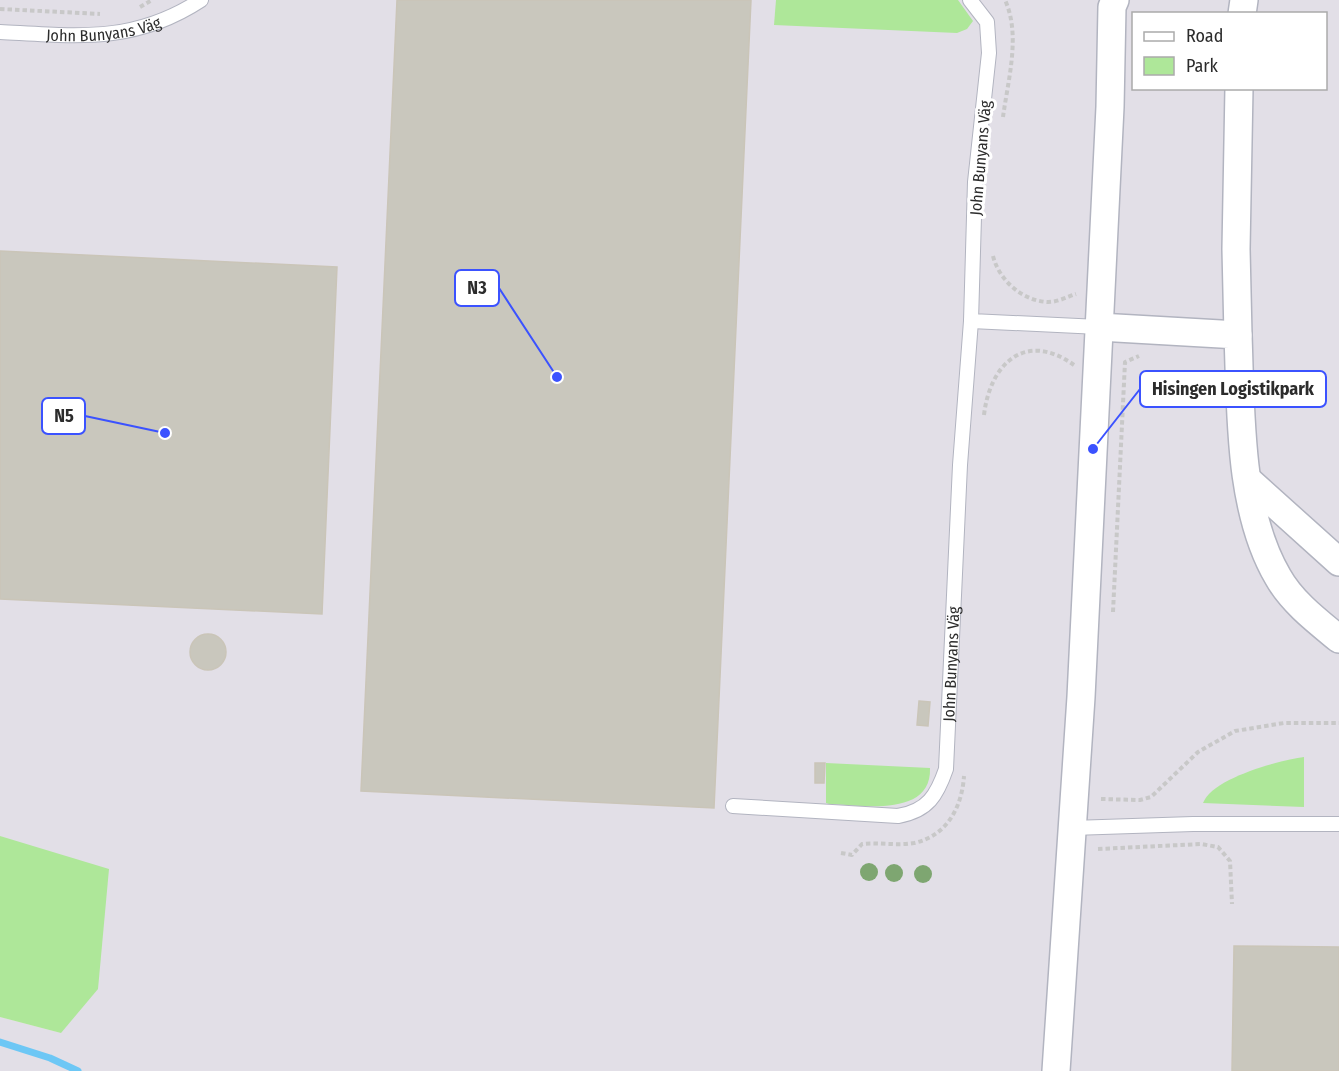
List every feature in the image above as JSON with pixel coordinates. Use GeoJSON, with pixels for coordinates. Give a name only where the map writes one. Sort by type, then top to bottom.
{"type":"FeatureCollection","features":[{"type":"Feature","properties":{"kind":"street"},"geometry":{"type":"LineString","coordinates":[[1056,1071],[1082,697],[1110,107],[1112,2]]}},
{"type":"Feature","properties":{"kind":"street"},"geometry":{"type":"LineString","coordinates":[[1239,90],[1236,249],[1241,411],[1249,481],[1261,543],[1279,578],[1298,603],[1339,639]]}},
{"type":"Feature","properties":{"kind":"street"},"geometry":{"type":"LineString","coordinates":[[1099,327],[1239,335]]}},
{"type":"Feature","properties":{"kind":"street"},"geometry":{"type":"LineString","coordinates":[[1249,481],[1339,562]]}},
{"type":"Feature","properties":{"kind":"lane","name":"John Bunyans Väg"},"geometry":{"type":"LineString","coordinates":[[0,32],[93,36],[143,29],[201,0]]}},
{"type":"Feature","properties":{"kind":"lane","name":"John Bunyans Väg"},"geometry":{"type":"LineString","coordinates":[[733,806],[898,816],[923,808],[939,790],[946,769],[960,465],[971,321],[975,182],[989,53],[987,22],[970,0]]}},
{"type":"Feature","properties":{"kind":"lane"},"geometry":{"type":"LineString","coordinates":[[971,321],[1099,327]]}},
{"type":"Feature","properties":{"kind":"lane"},"geometry":{"type":"LineString","coordinates":[[1072,828],[1193,824],[1339,824]]}},
{"type":"Feature","properties":{"kind":"path"},"geometry":{"type":"LineString","coordinates":[[132,10],[152,0]]}},
{"type":"Feature","properties":{"kind":"path"},"geometry":{"type":"LineString","coordinates":[[1002,122],[1012,37],[1011,14],[1005,0]]}},
{"type":"Feature","properties":{"kind":"path"},"geometry":{"type":"LineString","coordinates":[[0,9],[105,14]]}},
{"type":"Feature","properties":{"kind":"path"},"geometry":{"type":"LineString","coordinates":[[992,249],[1000,274],[1027,296],[1048,302],[1075,294],[1100,294]]}},
{"type":"Feature","properties":{"kind":"path"},"geometry":{"type":"LineString","coordinates":[[1112,616],[1126,330]]}},
{"type":"Feature","properties":{"kind":"path"},"geometry":{"type":"LineString","coordinates":[[983,426],[987,397],[995,375],[1004,364],[1019,355],[1048,351],[1059,355],[1078,368],[1125,372]]}},
{"type":"Feature","properties":{"kind":"path"},"geometry":{"type":"LineString","coordinates":[[1125,362],[1145,355]]}},
{"type":"Feature","properties":{"kind":"path"},"geometry":{"type":"LineString","coordinates":[[1101,799],[1140,800],[1151,796],[1198,752],[1235,732],[1284,723],[1339,723]]}},
{"type":"Feature","properties":{"kind":"path"},"geometry":{"type":"LineString","coordinates":[[841,852],[852,855],[862,844],[914,843],[942,829],[961,801],[965,765]]}},
{"type":"Feature","properties":{"kind":"path"},"geometry":{"type":"LineString","coordinates":[[1098,856],[1102,788]]}},
{"type":"Feature","properties":{"kind":"path"},"geometry":{"type":"LineString","coordinates":[[1098,849],[1201,844],[1218,847],[1230,861],[1232,904]]}},
{"type":"Feature","properties":{"kind":"shaded area"},"geometry":{"type":"Polygon","coordinates":[[[0,0],[1339,0],[1339,1071],[0,1071],[0,1017],[61,1033],[9,840],[0,836],[0,0]]]}},
{"type":"Feature","properties":{"kind":"green space"},"geometry":{"type":"Polygon","coordinates":[[[776,0],[958,0],[973,21],[967,29],[957,33],[774,25],[776,0]]]}},
{"type":"Feature","properties":{"kind":"green space"},"geometry":{"type":"Polygon","coordinates":[[[1304,757],[1304,807],[1203,803],[1209,794],[1233,778],[1264,766],[1304,757]]]}},
{"type":"Feature","properties":{"kind":"green space"},"geometry":{"type":"Polygon","coordinates":[[[826,763],[930,768],[928,784],[919,795],[907,802],[875,806],[829,804],[826,803],[826,763]]]}},
{"type":"Feature","properties":{"kind":"green space"},"geometry":{"type":"Polygon","coordinates":[[[0,836],[109,869],[98,989],[61,1033],[0,1017],[0,836]]]}},
{"type":"Feature","properties":{"kind":"building"},"geometry":{"type":"Polygon","coordinates":[[[397,0],[751,0],[714,808],[361,791],[397,0]]]}},
{"type":"Feature","properties":{"kind":"building"},"geometry":{"type":"Polygon","coordinates":[[[0,251],[337,267],[322,614],[0,599],[0,251]]]}},
{"type":"Feature","properties":{"kind":"building"},"geometry":{"type":"Polygon","coordinates":[[[208,634],[221,639],[226,652],[221,665],[208,670],[195,665],[190,652],[195,639],[208,634]]]}},
{"type":"Feature","properties":{"kind":"building"},"geometry":{"type":"Polygon","coordinates":[[[919,701],[930,702],[928,726],[917,725],[919,701]]]}},
{"type":"Feature","properties":{"kind":"building"},"geometry":{"type":"Polygon","coordinates":[[[815,763],[825,763],[824,783],[815,783],[815,763]]]}},
{"type":"Feature","properties":{"kind":"building"},"geometry":{"type":"Polygon","coordinates":[[[1234,946],[1339,947],[1339,1071],[1232,1071],[1234,946]]]}},
{"type":"Feature","properties":{"kind":"waterway"},"geometry":{"type":"LineString","coordinates":[[0,1042],[50,1058],[78,1071]]}},
{"type":"Feature","properties":{"kind":"place","name":"N3"},"geometry":{"type":"Point","coordinates":[557,377]}},
{"type":"Feature","properties":{"kind":"place","name":"N5"},"geometry":{"type":"Point","coordinates":[165,433]}},
{"type":"Feature","properties":{"kind":"place","name":"Hisingen Logistikpark"},"geometry":{"type":"Point","coordinates":[1093,449]}}]}
